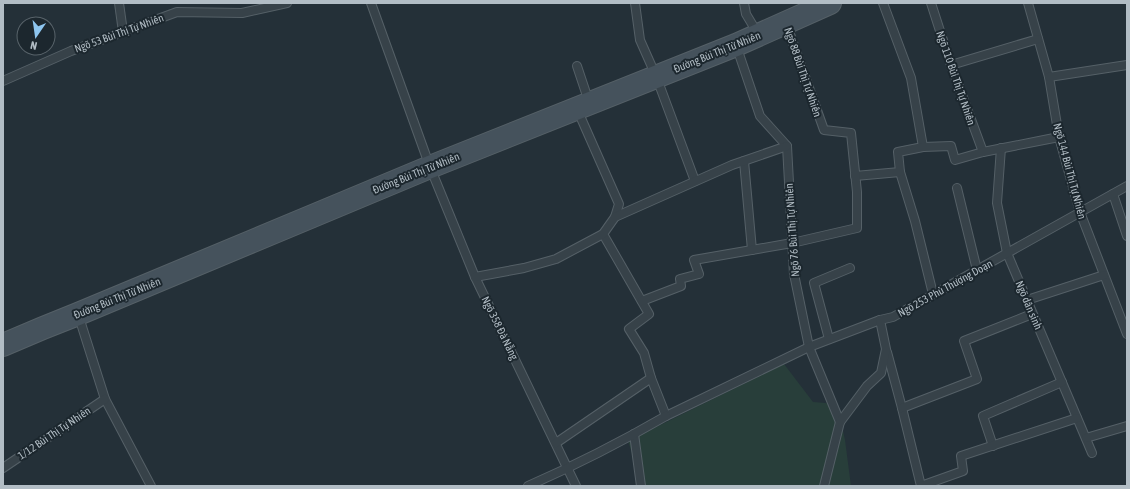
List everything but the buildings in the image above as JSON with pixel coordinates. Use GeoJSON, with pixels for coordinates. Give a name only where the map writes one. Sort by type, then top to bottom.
{"type":"FeatureCollection","features":[{"type":"Feature","properties":{"kind":"street","name":"Đường Bùi Thị Từ Nhiên"},"geometry":{"type":"LineString","coordinates":[[3,345],[430,167],[758,35],[827,4]]}},
{"type":"Feature","properties":{"kind":"lane"},"geometry":{"type":"LineString","coordinates":[[118,3],[123,32]]}},
{"type":"Feature","properties":{"kind":"lane","name":"Ngõ 53 Bùi Thị Tự Nhiên"},"geometry":{"type":"LineString","coordinates":[[3,81],[71,51],[177,12],[242,13],[287,3]]}},
{"type":"Feature","properties":{"kind":"lane"},"geometry":{"type":"LineString","coordinates":[[371,3],[430,167]]}},
{"type":"Feature","properties":{"kind":"lane"},"geometry":{"type":"LineString","coordinates":[[635,3],[640,40],[656,76],[695,181]]}},
{"type":"Feature","properties":{"kind":"lane"},"geometry":{"type":"LineString","coordinates":[[744,3],[746,14],[758,35]]}},
{"type":"Feature","properties":{"kind":"lane"},"geometry":{"type":"LineString","coordinates":[[883,3],[911,78],[923,147]]}},
{"type":"Feature","properties":{"kind":"lane","name":"Ngõ 110 Bùi Thị Tự Nhiên"},"geometry":{"type":"LineString","coordinates":[[931,3],[951,65],[983,152]]}},
{"type":"Feature","properties":{"kind":"lane","name":"Ngõ 144 Bùi Thị Tự Nhiên"},"geometry":{"type":"LineString","coordinates":[[1028,3],[1049,77],[1059,137],[1080,212],[1127,334]]}},
{"type":"Feature","properties":{"kind":"lane","name":"Ngõ 88 Bùi Thị Tự Nhiên"},"geometry":{"type":"LineString","coordinates":[[786,22],[824,130],[852,133],[857,192],[857,228],[792,243]]}},
{"type":"Feature","properties":{"kind":"lane"},"geometry":{"type":"LineString","coordinates":[[951,65],[1038,39]]}},
{"type":"Feature","properties":{"kind":"lane"},"geometry":{"type":"LineString","coordinates":[[615,217],[732,165],[787,146],[760,116],[736,44]]}},
{"type":"Feature","properties":{"kind":"lane"},"geometry":{"type":"LineString","coordinates":[[1049,77],[1127,65]]}},
{"type":"Feature","properties":{"kind":"lane"},"geometry":{"type":"LineString","coordinates":[[475,277],[524,268],[556,259],[603,234],[615,217],[619,204],[583,106],[577,66]]}},
{"type":"Feature","properties":{"kind":"lane"},"geometry":{"type":"LineString","coordinates":[[933,294],[915,221],[900,172],[898,152],[923,147],[951,146],[955,160],[1001,148],[1059,137]]}},
{"type":"Feature","properties":{"kind":"lane","name":"Ngõ 76 Bùi Thị Tự Nhiên"},"geometry":{"type":"LineString","coordinates":[[787,146],[794,274],[809,347],[840,422]]}},
{"type":"Feature","properties":{"kind":"lane","name":"Ngõ dân sinh"},"geometry":{"type":"LineString","coordinates":[[1001,148],[997,204],[1007,254],[1092,453]]}},
{"type":"Feature","properties":{"kind":"lane"},"geometry":{"type":"LineString","coordinates":[[744,161],[752,250]]}},
{"type":"Feature","properties":{"kind":"lane","name":"Ngõ 358 Đà Nẵng"},"geometry":{"type":"LineString","coordinates":[[430,167],[475,277],[576,486]]}},
{"type":"Feature","properties":{"kind":"lane"},"geometry":{"type":"LineString","coordinates":[[855,176],[900,172]]}},
{"type":"Feature","properties":{"kind":"lane","name":"Ngõ 253 Phù Thượng Doạn"},"geometry":{"type":"LineString","coordinates":[[528,486],[568,469],[666,416],[809,347],[880,320],[893,317],[1127,186]]}},
{"type":"Feature","properties":{"kind":"lane"},"geometry":{"type":"LineString","coordinates":[[956,188],[977,270]]}},
{"type":"Feature","properties":{"kind":"lane"},"geometry":{"type":"LineString","coordinates":[[1113,194],[1127,236]]}},
{"type":"Feature","properties":{"kind":"lane"},"geometry":{"type":"LineString","coordinates":[[603,234],[649,314],[630,328],[644,353],[651,378],[666,416]]}},
{"type":"Feature","properties":{"kind":"lane"},"geometry":{"type":"LineString","coordinates":[[642,301],[681,286],[680,279],[699,274],[694,260],[792,243]]}},
{"type":"Feature","properties":{"kind":"lane"},"geometry":{"type":"LineString","coordinates":[[829,339],[814,283],[850,268]]}},
{"type":"Feature","properties":{"kind":"lane"},"geometry":{"type":"LineString","coordinates":[[1026,300],[1104,274]]}},
{"type":"Feature","properties":{"kind":"lane"},"geometry":{"type":"LineString","coordinates":[[78,314],[105,399],[151,486]]}},
{"type":"Feature","properties":{"kind":"lane"},"geometry":{"type":"LineString","coordinates":[[902,408],[977,379],[964,341],[1032,314]]}},
{"type":"Feature","properties":{"kind":"lane"},"geometry":{"type":"LineString","coordinates":[[880,320],[921,486],[963,471],[961,456],[1077,418]]}},
{"type":"Feature","properties":{"kind":"lane"},"geometry":{"type":"LineString","coordinates":[[824,486],[840,422],[867,386],[881,373],[886,349]]}},
{"type":"Feature","properties":{"kind":"lane"},"geometry":{"type":"LineString","coordinates":[[556,443],[651,378]]}},
{"type":"Feature","properties":{"kind":"lane"},"geometry":{"type":"LineString","coordinates":[[993,446],[983,416],[1062,382]]}},
{"type":"Feature","properties":{"kind":"lane","name":"1/12 Bùi Thị Tự Nhiên"},"geometry":{"type":"LineString","coordinates":[[3,468],[105,399]]}},
{"type":"Feature","properties":{"kind":"lane"},"geometry":{"type":"LineString","coordinates":[[1086,438],[1127,426]]}},
{"type":"Feature","properties":{"kind":"lane"},"geometry":{"type":"LineString","coordinates":[[634,434],[640,486]]}},
{"type":"Feature","properties":{"kind":"green space"},"geometry":{"type":"Polygon","coordinates":[[[784,364],[813,402],[837,404],[845,440],[851,486],[643,486],[628,441],[784,364]]]}}]}
